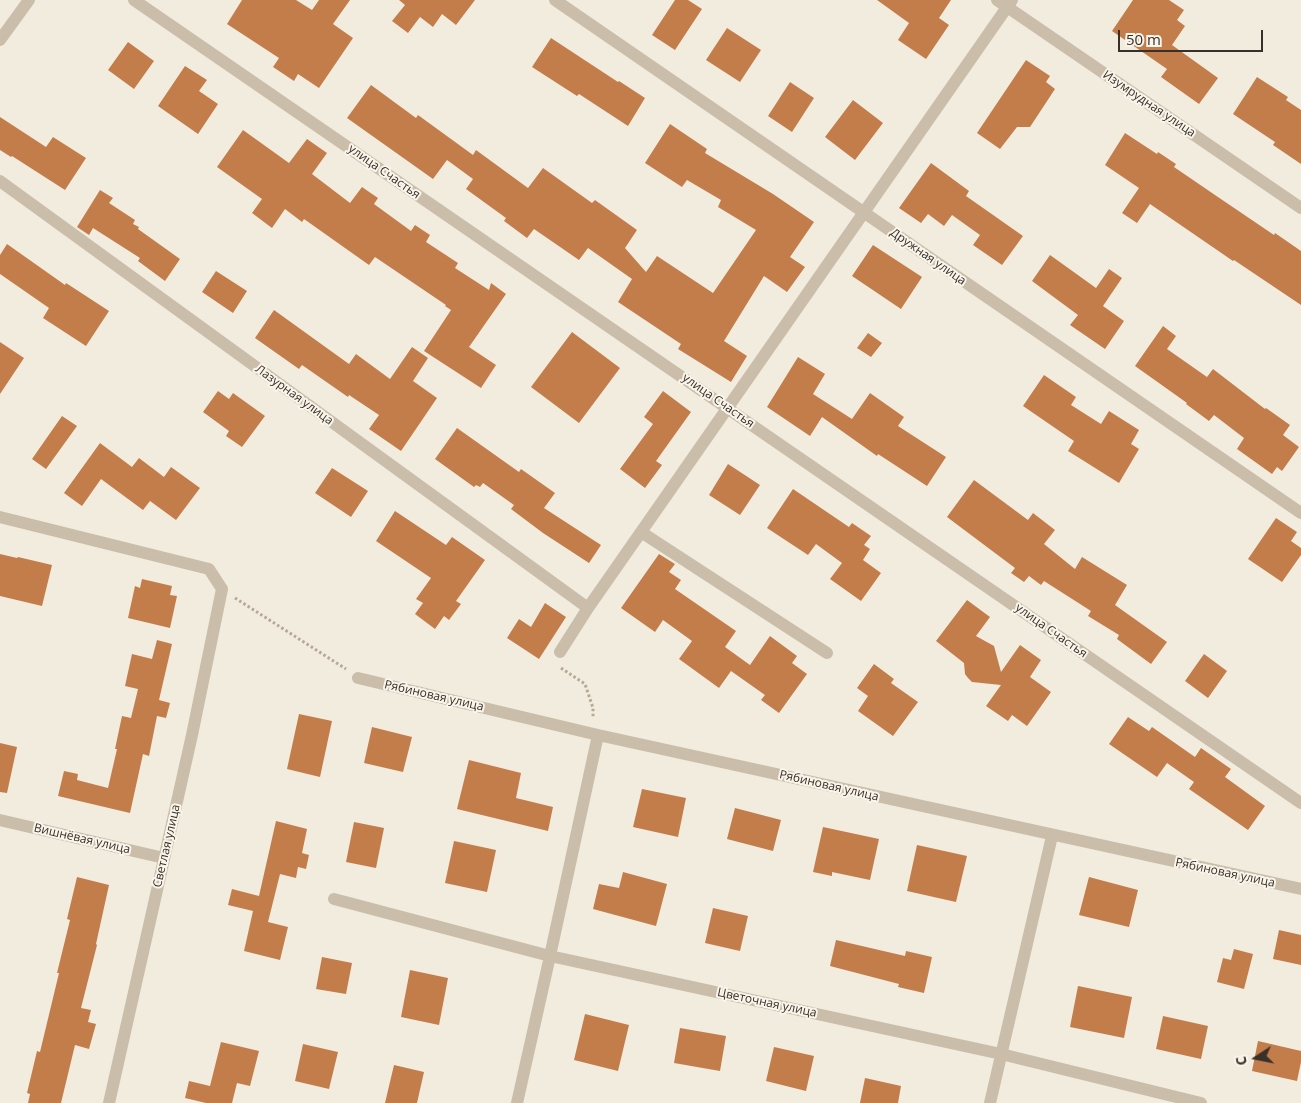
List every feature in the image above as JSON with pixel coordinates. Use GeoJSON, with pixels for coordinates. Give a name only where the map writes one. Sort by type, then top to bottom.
{"type":"FeatureCollection","features":[{"type":"Feature","properties":{"kind":"street"},"geometry":{"type":"LineString","coordinates":[[0,40],[29,0]]}},
{"type":"Feature","properties":{"kind":"street","name":"улица Счастья"},"geometry":{"type":"LineString","coordinates":[[134,0],[1301,803]]}},
{"type":"Feature","properties":{"kind":"street","name":"Дружная улица"},"geometry":{"type":"LineString","coordinates":[[555,0],[1301,513]]}},
{"type":"Feature","properties":{"kind":"street"},"geometry":{"type":"LineString","coordinates":[[557,658],[588,608],[864,213],[1006,2]]}},
{"type":"Feature","properties":{"kind":"street","name":"Изумрудная улица"},"geometry":{"type":"LineString","coordinates":[[1006,2],[1301,208]]}},
{"type":"Feature","properties":{"kind":"street","name":"Лазурная улица"},"geometry":{"type":"LineString","coordinates":[[0,182],[588,608]]}},
{"type":"Feature","properties":{"kind":"street"},"geometry":{"type":"LineString","coordinates":[[0,517],[209,569],[222,589]]}},
{"type":"Feature","properties":{"kind":"street"},"geometry":{"type":"LineString","coordinates":[[641,532],[827,653]]}},
{"type":"Feature","properties":{"kind":"street","name":"Светлая улица"},"geometry":{"type":"LineString","coordinates":[[109,1103],[192,735],[222,589]]}},
{"type":"Feature","properties":{"kind":"street","name":"Рябиновая улица"},"geometry":{"type":"LineString","coordinates":[[358,678],[595,734],[1301,890]]}},
{"type":"Feature","properties":{"kind":"street"},"geometry":{"type":"LineString","coordinates":[[517,1103],[550,956],[595,734]]}},
{"type":"Feature","properties":{"kind":"street","name":"Вишнёвая улица"},"geometry":{"type":"LineString","coordinates":[[0,820],[164,858]]}},
{"type":"Feature","properties":{"kind":"street"},"geometry":{"type":"LineString","coordinates":[[990,1103],[1052,836]]}},
{"type":"Feature","properties":{"kind":"street","name":"Цветочная улица"},"geometry":{"type":"LineString","coordinates":[[334,899],[550,956],[1001,1054],[1201,1103]]}},
{"type":"Feature","properties":{"kind":"path"},"geometry":{"type":"LineString","coordinates":[[222,589],[358,678]]}},
{"type":"Feature","properties":{"kind":"path"},"geometry":{"type":"LineString","coordinates":[[557,658],[585,684],[593,708],[595,734]]}},
{"type":"Feature","properties":{"kind":"building"},"geometry":{"type":"Polygon","coordinates":[[[242,0],[296,0],[312,10],[319,0],[350,0],[333,24],[353,38],[319,88],[298,74],[294,81],[273,67],[279,58],[227,24],[242,0]]]}},
{"type":"Feature","properties":{"kind":"building"},"geometry":{"type":"Polygon","coordinates":[[[399,0],[475,0],[456,25],[442,14],[433,27],[420,17],[408,33],[392,21],[405,5],[399,0]]]}},
{"type":"Feature","properties":{"kind":"building"},"geometry":{"type":"Polygon","coordinates":[[[675,0],[688,0],[702,9],[675,50],[652,35],[675,0]]]}},
{"type":"Feature","properties":{"kind":"building"},"geometry":{"type":"Polygon","coordinates":[[[877,0],[951,0],[939,18],[949,25],[926,59],[898,40],[909,23],[877,0]]]}},
{"type":"Feature","properties":{"kind":"building"},"geometry":{"type":"Polygon","coordinates":[[[1133,0],[1169,0],[1184,10],[1177,20],[1185,26],[1172,45],[1218,78],[1199,104],[1161,77],[1167,69],[1112,31],[1133,0]]]}},
{"type":"Feature","properties":{"kind":"building"},"geometry":{"type":"Polygon","coordinates":[[[727,28],[761,50],[740,82],[706,60],[727,28]]]}},
{"type":"Feature","properties":{"kind":"building"},"geometry":{"type":"Polygon","coordinates":[[[551,38],[645,98],[628,126],[579,94],[577,96],[532,67],[551,38]]]}},
{"type":"Feature","properties":{"kind":"building"},"geometry":{"type":"Polygon","coordinates":[[[128,42],[154,61],[134,89],[108,70],[128,42]]]}},
{"type":"Feature","properties":{"kind":"building"},"geometry":{"type":"Polygon","coordinates":[[[1026,60],[1050,76],[1046,82],[1055,89],[1030,127],[1017,127],[1000,149],[977,133],[1026,60]]]}},
{"type":"Feature","properties":{"kind":"building"},"geometry":{"type":"Polygon","coordinates":[[[185,66],[207,80],[199,91],[218,104],[198,134],[158,106],[185,66]]]}},
{"type":"Feature","properties":{"kind":"building"},"geometry":{"type":"Polygon","coordinates":[[[1257,77],[1288,97],[1286,100],[1301,110],[1301,164],[1273,145],[1275,142],[1233,114],[1257,77]]]}},
{"type":"Feature","properties":{"kind":"building"},"geometry":{"type":"Polygon","coordinates":[[[790,82],[814,98],[792,132],[768,116],[790,82]]]}},
{"type":"Feature","properties":{"kind":"building"},"geometry":{"type":"Polygon","coordinates":[[[371,85],[416,118],[418,115],[473,155],[476,150],[528,188],[543,168],[592,203],[595,200],[637,230],[625,248],[646,272],[657,256],[713,293],[756,230],[718,207],[721,200],[687,180],[682,187],[645,163],[670,124],[707,149],[705,153],[773,194],[814,222],[790,257],[805,267],[787,292],[764,276],[724,341],[747,356],[731,382],[678,349],[681,344],[618,302],[632,279],[588,248],[579,260],[534,229],[527,238],[504,221],[506,218],[466,189],[473,179],[447,160],[433,179],[347,118],[371,85]]]}},
{"type":"Feature","properties":{"kind":"building"},"geometry":{"type":"Polygon","coordinates":[[[853,100],[883,123],[855,160],[825,137],[853,100]]]}},
{"type":"Feature","properties":{"kind":"building"},"geometry":{"type":"Polygon","coordinates":[[[0,117],[46,147],[53,137],[86,158],[65,190],[0,150],[0,117]]]}},
{"type":"Feature","properties":{"kind":"building"},"geometry":{"type":"Polygon","coordinates":[[[243,130],[289,163],[307,139],[327,153],[312,174],[350,203],[362,187],[378,198],[374,204],[411,231],[415,225],[430,235],[426,242],[458,263],[455,268],[489,290],[491,283],[506,294],[469,347],[496,365],[481,388],[424,351],[451,310],[446,305],[375,257],[369,265],[304,219],[302,222],[285,209],[272,228],[252,213],[262,199],[217,167],[243,130]]]}},
{"type":"Feature","properties":{"kind":"building"},"geometry":{"type":"Polygon","coordinates":[[[1125,133],[1176,164],[1174,167],[1274,235],[1275,233],[1301,251],[1301,305],[1150,204],[1137,223],[1122,213],[1139,188],[1105,165],[1125,133]]]}},
{"type":"Feature","properties":{"kind":"building"},"geometry":{"type":"Polygon","coordinates":[[[931,163],[969,191],[966,196],[1023,236],[1002,265],[973,245],[980,235],[952,215],[944,226],[928,214],[921,223],[899,208],[931,163]]]}},
{"type":"Feature","properties":{"kind":"building"},"geometry":{"type":"Polygon","coordinates":[[[100,190],[113,198],[109,203],[135,220],[133,224],[139,227],[138,229],[180,259],[165,281],[138,261],[140,258],[93,228],[89,235],[77,227],[100,190]]]}},
{"type":"Feature","properties":{"kind":"building"},"geometry":{"type":"Polygon","coordinates":[[[7,244],[65,285],[66,283],[109,311],[86,346],[43,318],[49,308],[0,274],[0,255],[7,244]]]}},
{"type":"Feature","properties":{"kind":"building"},"geometry":{"type":"Polygon","coordinates":[[[873,245],[922,277],[901,309],[852,276],[873,245]]]}},
{"type":"Feature","properties":{"kind":"building"},"geometry":{"type":"Polygon","coordinates":[[[1050,255],[1096,288],[1109,269],[1122,278],[1103,306],[1124,321],[1105,349],[1070,325],[1078,315],[1032,281],[1050,255]]]}},
{"type":"Feature","properties":{"kind":"building"},"geometry":{"type":"Polygon","coordinates":[[[216,271],[247,291],[233,313],[202,292],[216,271]]]}},
{"type":"Feature","properties":{"kind":"building"},"geometry":{"type":"Polygon","coordinates":[[[274,310],[349,364],[356,354],[390,379],[412,347],[428,358],[413,381],[437,398],[401,451],[369,429],[379,415],[349,395],[348,397],[302,365],[299,369],[255,338],[274,310]]]}},
{"type":"Feature","properties":{"kind":"building"},"geometry":{"type":"Polygon","coordinates":[[[1163,326],[1176,336],[1167,349],[1207,377],[1213,369],[1265,409],[1290,425],[1283,435],[1299,447],[1282,471],[1277,467],[1272,474],[1237,449],[1244,438],[1214,415],[1209,421],[1135,366],[1163,326]]]}},
{"type":"Feature","properties":{"kind":"building"},"geometry":{"type":"Polygon","coordinates":[[[572,332],[620,368],[579,423],[531,387],[572,332]]]}},
{"type":"Feature","properties":{"kind":"building"},"geometry":{"type":"Polygon","coordinates":[[[868,333],[882,343],[871,357],[857,348],[868,333]]]}},
{"type":"Feature","properties":{"kind":"building"},"geometry":{"type":"Polygon","coordinates":[[[0,342],[24,358],[0,394],[0,342]]]}},
{"type":"Feature","properties":{"kind":"building"},"geometry":{"type":"Polygon","coordinates":[[[798,357],[825,374],[813,394],[852,419],[870,393],[904,417],[898,426],[946,457],[927,486],[878,454],[877,456],[822,417],[810,436],[767,407],[798,357]]]}},
{"type":"Feature","properties":{"kind":"building"},"geometry":{"type":"Polygon","coordinates":[[[1044,375],[1076,397],[1071,405],[1101,424],[1109,411],[1139,430],[1131,444],[1139,449],[1119,483],[1068,451],[1074,441],[1023,406],[1044,375]]]}},
{"type":"Feature","properties":{"kind":"building"},"geometry":{"type":"Polygon","coordinates":[[[218,391],[229,399],[233,393],[265,416],[242,447],[226,436],[229,431],[203,412],[218,391]]]}},
{"type":"Feature","properties":{"kind":"building"},"geometry":{"type":"Polygon","coordinates":[[[663,391],[691,412],[656,461],[662,465],[645,488],[620,469],[653,424],[644,417],[663,391]]]}},
{"type":"Feature","properties":{"kind":"building"},"geometry":{"type":"Polygon","coordinates":[[[62,416],[77,426],[46,469],[32,459],[62,416]]]}},
{"type":"Feature","properties":{"kind":"building"},"geometry":{"type":"Polygon","coordinates":[[[457,428],[519,472],[521,469],[555,493],[544,508],[601,545],[589,563],[543,533],[511,509],[514,505],[483,483],[480,487],[476,485],[474,487],[435,459],[457,428]]]}},
{"type":"Feature","properties":{"kind":"building"},"geometry":{"type":"Polygon","coordinates":[[[100,443],[132,467],[139,458],[164,477],[171,467],[200,488],[176,520],[150,501],[143,510],[101,479],[82,506],[64,493],[100,443]]]}},
{"type":"Feature","properties":{"kind":"building"},"geometry":{"type":"Polygon","coordinates":[[[728,464],[760,485],[740,515],[709,495],[728,464]]]}},
{"type":"Feature","properties":{"kind":"building"},"geometry":{"type":"Polygon","coordinates":[[[332,468],[368,491],[351,517],[315,493],[332,468]]]}},
{"type":"Feature","properties":{"kind":"building"},"geometry":{"type":"Polygon","coordinates":[[[974,480],[1028,520],[1033,513],[1055,530],[1044,544],[1075,569],[1082,557],[1127,585],[1115,605],[1167,642],[1151,664],[1117,639],[1119,635],[1088,616],[1091,611],[1044,581],[1041,585],[1029,576],[1024,582],[1011,573],[1015,568],[947,517],[974,480]]]}},
{"type":"Feature","properties":{"kind":"building"},"geometry":{"type":"Polygon","coordinates":[[[793,489],[849,527],[852,523],[871,536],[864,545],[870,549],[863,560],[881,573],[861,601],[830,579],[842,563],[816,544],[808,555],[767,528],[793,489]]]}},
{"type":"Feature","properties":{"kind":"building"},"geometry":{"type":"Polygon","coordinates":[[[395,511],[446,545],[452,537],[485,560],[456,601],[461,604],[449,620],[444,616],[435,629],[415,614],[423,603],[416,599],[431,578],[376,541],[395,511]]]}},
{"type":"Feature","properties":{"kind":"building"},"geometry":{"type":"Polygon","coordinates":[[[1276,518],[1297,532],[1291,541],[1301,548],[1301,555],[1282,582],[1248,559],[1276,518]]]}},
{"type":"Feature","properties":{"kind":"building"},"geometry":{"type":"Polygon","coordinates":[[[0,554],[52,565],[42,606],[0,596],[0,554]]]}},
{"type":"Feature","properties":{"kind":"building"},"geometry":{"type":"Polygon","coordinates":[[[659,554],[675,564],[669,572],[681,580],[675,589],[736,631],[725,647],[750,665],[770,636],[797,656],[792,663],[807,674],[779,713],[761,700],[765,695],[731,671],[719,688],[679,659],[692,641],[663,620],[655,632],[621,608],[659,554]]]}},
{"type":"Feature","properties":{"kind":"building"},"geometry":{"type":"Polygon","coordinates":[[[142,579],[172,586],[170,595],[177,596],[170,628],[128,618],[135,586],[140,588],[142,579]]]}},
{"type":"Feature","properties":{"kind":"building"},"geometry":{"type":"Polygon","coordinates":[[[967,600],[990,617],[976,636],[994,646],[1001,672],[1020,645],[1041,660],[1030,677],[1051,692],[1027,726],[1012,715],[1008,721],[986,706],[1001,685],[972,682],[965,674],[964,663],[936,641],[967,600]]]}},
{"type":"Feature","properties":{"kind":"building"},"geometry":{"type":"Polygon","coordinates":[[[545,603],[566,617],[539,659],[507,638],[519,619],[531,627],[545,603]]]}},
{"type":"Feature","properties":{"kind":"building"},"geometry":{"type":"Polygon","coordinates":[[[157,640],[172,644],[159,700],[170,703],[166,718],[157,716],[149,756],[143,754],[130,813],[58,796],[64,771],[78,774],[77,780],[108,788],[122,716],[131,718],[138,689],[125,686],[132,654],[152,659],[157,640]]]}},
{"type":"Feature","properties":{"kind":"building"},"geometry":{"type":"Polygon","coordinates":[[[1204,654],[1227,671],[1208,698],[1185,681],[1204,654]]]}},
{"type":"Feature","properties":{"kind":"building"},"geometry":{"type":"Polygon","coordinates":[[[874,664],[894,679],[891,683],[918,702],[893,736],[858,711],[868,696],[857,688],[874,664]]]}},
{"type":"Feature","properties":{"kind":"building"},"geometry":{"type":"Polygon","coordinates":[[[299,714],[332,721],[320,777],[287,769],[299,714]]]}},
{"type":"Feature","properties":{"kind":"building"},"geometry":{"type":"Polygon","coordinates":[[[1128,717],[1149,731],[1152,727],[1195,757],[1201,748],[1231,769],[1225,777],[1265,806],[1248,830],[1189,789],[1194,782],[1167,763],[1157,777],[1109,744],[1128,717]]]}},
{"type":"Feature","properties":{"kind":"building"},"geometry":{"type":"Polygon","coordinates":[[[372,727],[412,737],[403,772],[364,763],[372,727]]]}},
{"type":"Feature","properties":{"kind":"building"},"geometry":{"type":"Polygon","coordinates":[[[0,743],[17,747],[7,793],[0,792],[0,743]]]}},
{"type":"Feature","properties":{"kind":"building"},"geometry":{"type":"Polygon","coordinates":[[[469,760],[521,773],[516,798],[553,807],[548,831],[457,809],[469,760]]]}},
{"type":"Feature","properties":{"kind":"building"},"geometry":{"type":"Polygon","coordinates":[[[642,789],[686,798],[678,837],[633,827],[642,789]]]}},
{"type":"Feature","properties":{"kind":"building"},"geometry":{"type":"Polygon","coordinates":[[[735,808],[781,820],[773,851],[727,839],[735,808]]]}},
{"type":"Feature","properties":{"kind":"building"},"geometry":{"type":"Polygon","coordinates":[[[276,821],[307,829],[302,853],[309,855],[306,869],[298,867],[296,878],[280,874],[268,922],[288,927],[280,960],[244,951],[253,911],[228,905],[232,889],[259,896],[276,821]]]}},
{"type":"Feature","properties":{"kind":"building"},"geometry":{"type":"Polygon","coordinates":[[[354,822],[384,828],[376,868],[346,862],[354,822]]]}},
{"type":"Feature","properties":{"kind":"building"},"geometry":{"type":"Polygon","coordinates":[[[823,827],[879,839],[870,880],[832,872],[832,876],[813,872],[823,827]]]}},
{"type":"Feature","properties":{"kind":"building"},"geometry":{"type":"Polygon","coordinates":[[[454,841],[496,850],[487,892],[445,883],[454,841]]]}},
{"type":"Feature","properties":{"kind":"building"},"geometry":{"type":"Polygon","coordinates":[[[917,845],[967,856],[956,902],[907,891],[917,845]]]}},
{"type":"Feature","properties":{"kind":"building"},"geometry":{"type":"Polygon","coordinates":[[[623,872],[667,884],[656,926],[593,909],[599,884],[619,888],[623,872]]]}},
{"type":"Feature","properties":{"kind":"building"},"geometry":{"type":"Polygon","coordinates":[[[77,877],[109,885],[97,945],[81,1008],[91,1010],[88,1022],[96,1024],[89,1049],[75,1045],[61,1103],[28,1103],[30,1094],[27,1093],[37,1051],[40,1052],[59,973],[57,973],[70,920],[67,919],[77,877]]]}},
{"type":"Feature","properties":{"kind":"building"},"geometry":{"type":"Polygon","coordinates":[[[1089,877],[1138,890],[1129,927],[1079,915],[1089,877]]]}},
{"type":"Feature","properties":{"kind":"building"},"geometry":{"type":"Polygon","coordinates":[[[713,908],[748,916],[740,951],[705,943],[713,908]]]}},
{"type":"Feature","properties":{"kind":"building"},"geometry":{"type":"Polygon","coordinates":[[[1279,930],[1301,935],[1301,965],[1273,959],[1279,930]]]}},
{"type":"Feature","properties":{"kind":"building"},"geometry":{"type":"Polygon","coordinates":[[[836,940],[905,956],[906,951],[932,957],[924,993],[898,987],[899,984],[830,966],[836,940]]]}},
{"type":"Feature","properties":{"kind":"building"},"geometry":{"type":"Polygon","coordinates":[[[1234,949],[1253,954],[1244,989],[1217,982],[1223,958],[1231,960],[1234,949]]]}},
{"type":"Feature","properties":{"kind":"building"},"geometry":{"type":"Polygon","coordinates":[[[322,957],[352,963],[346,994],[316,989],[322,957]]]}},
{"type":"Feature","properties":{"kind":"building"},"geometry":{"type":"Polygon","coordinates":[[[410,970],[448,978],[439,1025],[401,1017],[410,970]]]}},
{"type":"Feature","properties":{"kind":"building"},"geometry":{"type":"Polygon","coordinates":[[[1078,986],[1132,997],[1124,1038],[1070,1027],[1078,986]]]}},
{"type":"Feature","properties":{"kind":"building"},"geometry":{"type":"Polygon","coordinates":[[[585,1014],[629,1025],[618,1071],[574,1060],[585,1014]]]}},
{"type":"Feature","properties":{"kind":"building"},"geometry":{"type":"Polygon","coordinates":[[[1163,1016],[1208,1026],[1201,1059],[1156,1049],[1163,1016]]]}},
{"type":"Feature","properties":{"kind":"building"},"geometry":{"type":"Polygon","coordinates":[[[680,1028],[726,1036],[720,1071],[674,1063],[680,1028]]]}},
{"type":"Feature","properties":{"kind":"building"},"geometry":{"type":"Polygon","coordinates":[[[1258,1041],[1301,1051],[1297,1081],[1252,1071],[1258,1041]]]}},
{"type":"Feature","properties":{"kind":"building"},"geometry":{"type":"Polygon","coordinates":[[[221,1042],[259,1051],[250,1086],[237,1083],[232,1103],[206,1103],[185,1098],[189,1081],[210,1086],[221,1042]]]}},
{"type":"Feature","properties":{"kind":"building"},"geometry":{"type":"Polygon","coordinates":[[[303,1044],[338,1052],[329,1089],[295,1081],[303,1044]]]}},
{"type":"Feature","properties":{"kind":"building"},"geometry":{"type":"Polygon","coordinates":[[[774,1047],[814,1056],[806,1091],[766,1081],[774,1047]]]}},
{"type":"Feature","properties":{"kind":"building"},"geometry":{"type":"Polygon","coordinates":[[[394,1065],[424,1072],[417,1103],[385,1103],[394,1065]]]}},
{"type":"Feature","properties":{"kind":"building"},"geometry":{"type":"Polygon","coordinates":[[[865,1078],[901,1086],[898,1103],[860,1103],[865,1078]]]}}]}
